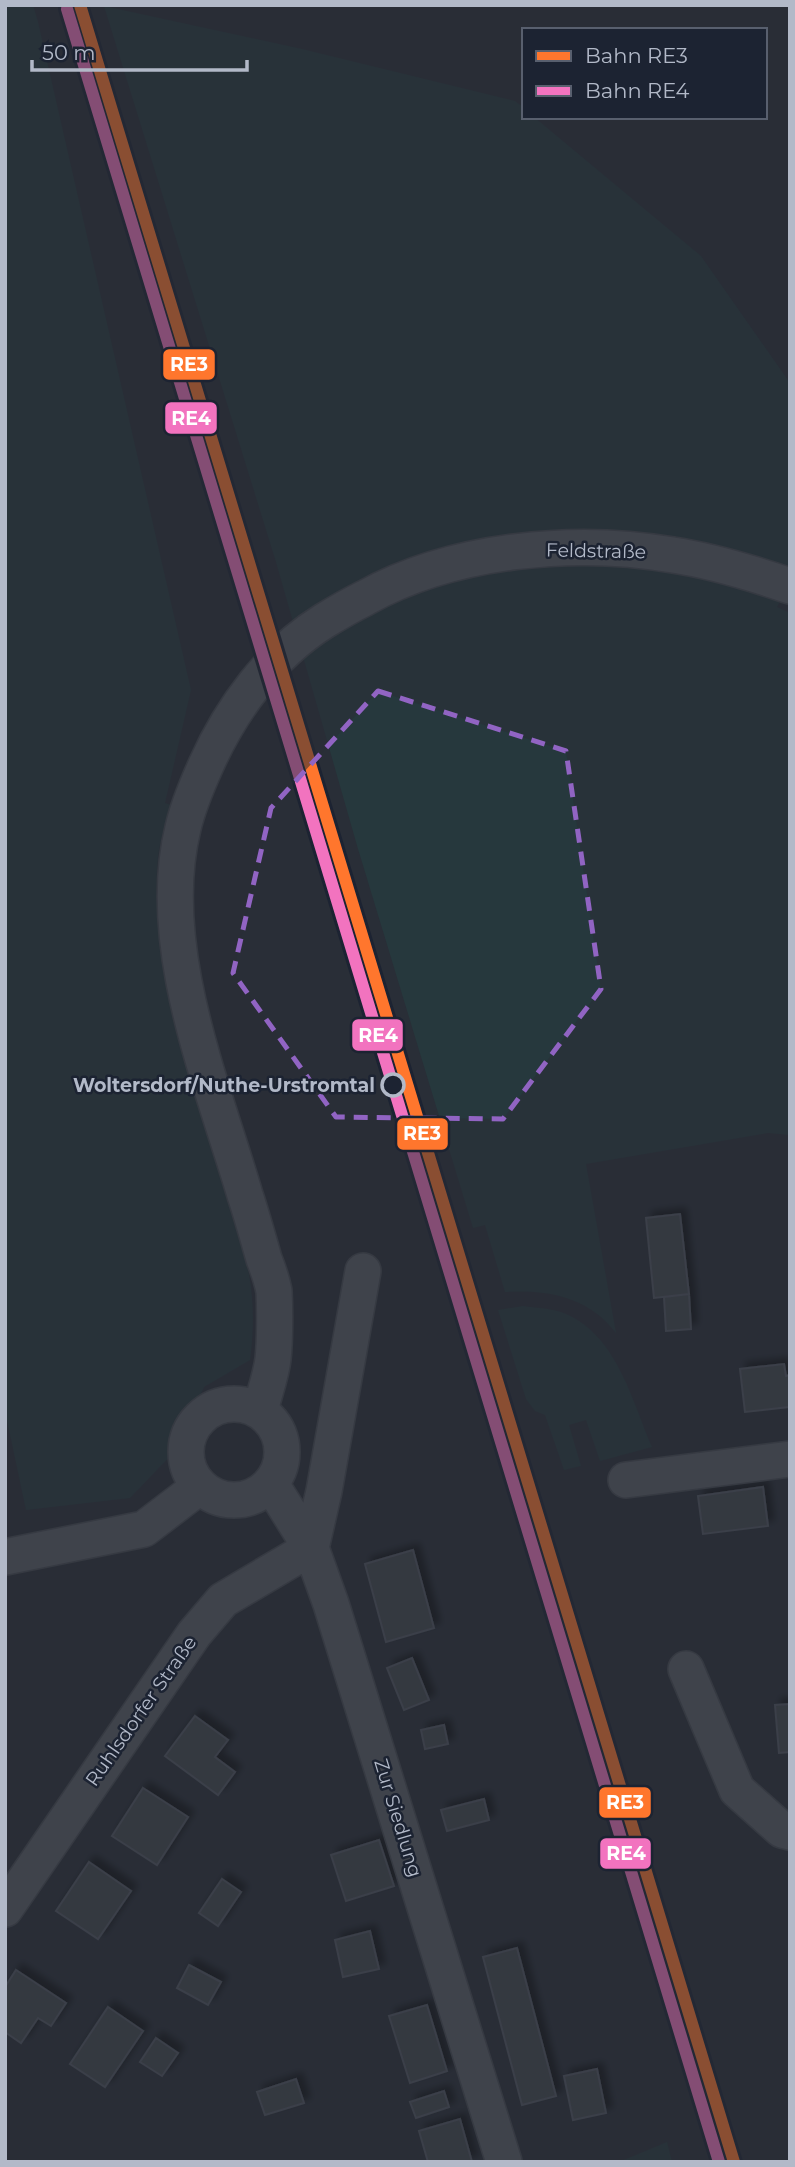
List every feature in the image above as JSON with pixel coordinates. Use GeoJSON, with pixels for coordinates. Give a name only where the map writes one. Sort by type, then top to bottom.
{"type":"FeatureCollection","features":[{"type":"Feature","properties":{"kind":"street","name":"Feldstraße"},"geometry":{"type":"LineString","coordinates":[[260,1411],[273,1358],[274,1289],[197,1038],[176,925],[179,846],[195,789],[227,723],[240,703],[276,661],[322,622],[370,595],[443,566],[536,551],[594,548],[655,552],[697,559],[790,586]]}},
{"type":"Feature","properties":{"kind":"street"},"geometry":{"type":"LineString","coordinates":[[311,1548],[324,1491],[363,1271]]}},
{"type":"Feature","properties":{"kind":"street"},"geometry":{"type":"LineString","coordinates":[[246,1405],[260,1411],[272,1422],[281,1437],[283,1453],[280,1469],[271,1484],[258,1494],[243,1500],[227,1500],[211,1495],[199,1487],[190,1472],[186,1457],[187,1441],[193,1427],[203,1415],[216,1407],[246,1405]]}},
{"type":"Feature","properties":{"kind":"street"},"geometry":{"type":"LineString","coordinates":[[626,1480],[790,1459]]}},
{"type":"Feature","properties":{"kind":"street","name":"Zur Siedlung"},"geometry":{"type":"LineString","coordinates":[[271,1484],[311,1548],[331,1604],[504,2162]]}},
{"type":"Feature","properties":{"kind":"street"},"geometry":{"type":"LineString","coordinates":[[5,1558],[144,1529],[199,1487]]}},
{"type":"Feature","properties":{"kind":"street","name":"Ruhlsdorfer Straße"},"geometry":{"type":"LineString","coordinates":[[5,1909],[194,1634],[223,1600],[311,1548]]}},
{"type":"Feature","properties":{"kind":"street"},"geometry":{"type":"LineString","coordinates":[[686,1669],[737,1790],[782,1830],[790,1832]]}},
{"type":"Feature","properties":{"kind":"highlighted area"},"geometry":{"type":"Polygon","coordinates":[[[378,691],[566,751],[601,989],[503,1119],[336,1117],[233,973],[271,808],[378,691]]]}},
{"type":"Feature","properties":{"kind":"shaded area"},"geometry":{"type":"Polygon","coordinates":[[[5,5],[33,5],[38,22],[191,690],[165,803],[171,805],[158,857],[158,925],[169,993],[180,1037],[249,1274],[253,1317],[250,1360],[204,1387],[178,1448],[130,1498],[26,1510],[5,1411],[5,5]]]}},
{"type":"Feature","properties":{"kind":"shaded area"},"geometry":{"type":"Polygon","coordinates":[[[104,6],[302,49],[515,101],[522,106],[522,119],[536,119],[701,256],[790,383],[790,581],[777,607],[790,613],[790,1135],[768,1133],[586,1164],[616,1333],[593,1311],[580,1303],[551,1294],[505,1292],[485,1225],[473,1228],[358,849],[276,562],[104,6]]]}},
{"type":"Feature","properties":{"kind":"shaded area"},"geometry":{"type":"Polygon","coordinates":[[[523,1306],[561,1312],[580,1322],[595,1335],[619,1369],[652,1447],[600,1461],[586,1420],[569,1425],[581,1466],[564,1470],[545,1415],[535,1411],[526,1399],[498,1310],[523,1306]]]}},
{"type":"Feature","properties":{"kind":"shaded area"},"geometry":{"type":"Polygon","coordinates":[[[667,2142],[672,2162],[619,2162],[667,2142]]]}},
{"type":"Feature","properties":{"kind":"building"},"geometry":{"type":"Polygon","coordinates":[[[680,1214],[689,1294],[654,1298],[646,1218],[680,1214]]]}},
{"type":"Feature","properties":{"kind":"building"},"geometry":{"type":"Polygon","coordinates":[[[689,1294],[691,1329],[666,1331],[664,1297],[689,1294]]]}},
{"type":"Feature","properties":{"kind":"building"},"geometry":{"type":"Polygon","coordinates":[[[784,1364],[786,1376],[790,1375],[789,1407],[745,1412],[740,1369],[784,1364]]]}},
{"type":"Feature","properties":{"kind":"building"},"geometry":{"type":"Polygon","coordinates":[[[763,1487],[768,1526],[703,1534],[698,1496],[763,1487]]]}},
{"type":"Feature","properties":{"kind":"building"},"geometry":{"type":"Polygon","coordinates":[[[413,1550],[434,1628],[386,1642],[365,1564],[413,1550]]]}},
{"type":"Feature","properties":{"kind":"building"},"geometry":{"type":"Polygon","coordinates":[[[412,1658],[429,1700],[404,1710],[387,1668],[412,1658]]]}},
{"type":"Feature","properties":{"kind":"building"},"geometry":{"type":"Polygon","coordinates":[[[790,1704],[790,1752],[779,1753],[775,1705],[790,1704]]]}},
{"type":"Feature","properties":{"kind":"building"},"geometry":{"type":"Polygon","coordinates":[[[195,1716],[228,1740],[215,1757],[235,1772],[218,1795],[165,1756],[195,1716]]]}},
{"type":"Feature","properties":{"kind":"building"},"geometry":{"type":"Polygon","coordinates":[[[444,1725],[448,1744],[425,1749],[421,1730],[444,1725]]]}},
{"type":"Feature","properties":{"kind":"building"},"geometry":{"type":"Polygon","coordinates":[[[143,1788],[188,1817],[157,1865],[112,1836],[143,1788]]]}},
{"type":"Feature","properties":{"kind":"building"},"geometry":{"type":"Polygon","coordinates":[[[484,1799],[489,1820],[447,1831],[441,1810],[484,1799]]]}},
{"type":"Feature","properties":{"kind":"building"},"geometry":{"type":"Polygon","coordinates":[[[379,1840],[394,1886],[346,1901],[331,1855],[379,1840]]]}},
{"type":"Feature","properties":{"kind":"building"},"geometry":{"type":"Polygon","coordinates":[[[89,1862],[131,1891],[98,1939],[56,1911],[89,1862]]]}},
{"type":"Feature","properties":{"kind":"building"},"geometry":{"type":"Polygon","coordinates":[[[222,1879],[241,1892],[218,1926],[199,1913],[222,1879]]]}},
{"type":"Feature","properties":{"kind":"building"},"geometry":{"type":"Polygon","coordinates":[[[370,1931],[379,1969],[343,1977],[335,1940],[370,1931]]]}},
{"type":"Feature","properties":{"kind":"building"},"geometry":{"type":"Polygon","coordinates":[[[517,1948],[556,2096],[522,2105],[483,1957],[517,1948]]]}},
{"type":"Feature","properties":{"kind":"building"},"geometry":{"type":"Polygon","coordinates":[[[189,1965],[221,1982],[208,2005],[177,1988],[189,1965]]]}},
{"type":"Feature","properties":{"kind":"building"},"geometry":{"type":"Polygon","coordinates":[[[16,1970],[66,2003],[51,2026],[38,2018],[21,2043],[5,2032],[5,1987],[16,1970]]]}},
{"type":"Feature","properties":{"kind":"building"},"geometry":{"type":"Polygon","coordinates":[[[427,2005],[447,2071],[410,2083],[389,2016],[427,2005]]]}},
{"type":"Feature","properties":{"kind":"building"},"geometry":{"type":"Polygon","coordinates":[[[108,2007],[143,2031],[105,2087],[70,2064],[108,2007]]]}},
{"type":"Feature","properties":{"kind":"building"},"geometry":{"type":"Polygon","coordinates":[[[156,2038],[178,2053],[162,2076],[140,2062],[156,2038]]]}},
{"type":"Feature","properties":{"kind":"building"},"geometry":{"type":"Polygon","coordinates":[[[597,2069],[606,2113],[573,2120],[564,2076],[597,2069]]]}},
{"type":"Feature","properties":{"kind":"building"},"geometry":{"type":"Polygon","coordinates":[[[296,2079],[304,2103],[265,2115],[257,2092],[296,2079]]]}},
{"type":"Feature","properties":{"kind":"building"},"geometry":{"type":"Polygon","coordinates":[[[444,2091],[449,2107],[416,2118],[410,2102],[444,2091]]]}},
{"type":"Feature","properties":{"kind":"building"},"geometry":{"type":"Polygon","coordinates":[[[460,2119],[472,2162],[428,2162],[419,2131],[460,2119]]]}},
{"type":"Feature","properties":{"kind":"rail line","name":"RE3"},"geometry":{"type":"LineString","coordinates":[[80,5],[734,2162]]}},
{"type":"Feature","properties":{"kind":"rail line","name":"RE4"},"geometry":{"type":"LineString","coordinates":[[67,9],[719,2162]]}},
{"type":"Feature","properties":{"kind":"place","name":"Woltersdorf/Nuthe-Urstromtal"},"geometry":{"type":"Point","coordinates":[393,1085]}}]}
